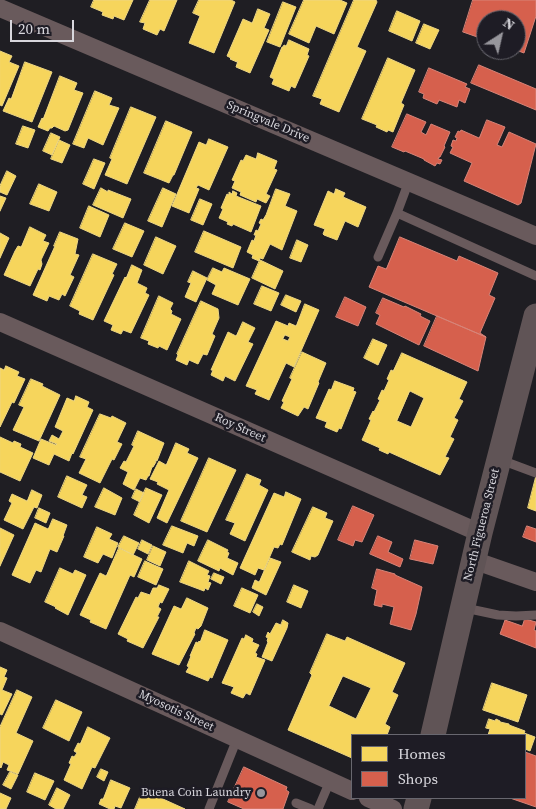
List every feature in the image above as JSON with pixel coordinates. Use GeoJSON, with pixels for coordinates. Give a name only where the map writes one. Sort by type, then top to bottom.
{"type":"FeatureCollection","features":[{"type":"Feature","properties":{"kind":"main road","name":"North Figueroa Street"},"geometry":{"type":"LineString","coordinates":[[433,734],[480,534],[536,316]]}},
{"type":"Feature","properties":{"kind":"street","name":"Springvale Drive"},"geometry":{"type":"LineString","coordinates":[[0,8],[536,236]]}},
{"type":"Feature","properties":{"kind":"street","name":"Roy Street"},"geometry":{"type":"LineString","coordinates":[[0,322],[480,534]]}},
{"type":"Feature","properties":{"kind":"street"},"geometry":{"type":"LineString","coordinates":[[474,560],[536,582]]}},
{"type":"Feature","properties":{"kind":"street","name":"Myosotis Street"},"geometry":{"type":"LineString","coordinates":[[0,631],[351,791]]}},
{"type":"Feature","properties":{"kind":"street"},"geometry":{"type":"LineString","coordinates":[[370,799],[393,809]]}},
{"type":"Feature","properties":{"kind":"lane"},"geometry":{"type":"LineString","coordinates":[[378,257],[409,181]]}},
{"type":"Feature","properties":{"kind":"lane"},"geometry":{"type":"LineString","coordinates":[[397,213],[536,276]]}},
{"type":"Feature","properties":{"kind":"lane"},"geometry":{"type":"LineString","coordinates":[[499,459],[536,472]]}},
{"type":"Feature","properties":{"kind":"lane"},"geometry":{"type":"LineString","coordinates":[[462,608],[498,615],[536,615]]}},
{"type":"Feature","properties":{"kind":"lane"},"geometry":{"type":"LineString","coordinates":[[209,809],[237,739]]}},
{"type":"Feature","properties":{"kind":"lane"},"geometry":{"type":"LineString","coordinates":[[318,809],[330,781]]}},
{"type":"Feature","properties":{"kind":"lane"},"geometry":{"type":"LineString","coordinates":[[296,803],[311,809]]}},
{"type":"Feature","properties":{"kind":"building: Homes"},"geometry":{"type":"Polygon","coordinates":[[[94,0],[133,0],[124,20],[114,16],[113,19],[102,15],[103,12],[91,7],[94,0]]]}},
{"type":"Feature","properties":{"kind":"building: Homes"},"geometry":{"type":"Polygon","coordinates":[[[150,0],[177,0],[164,31],[160,29],[157,35],[143,29],[145,23],[140,22],[150,0]]]}},
{"type":"Feature","properties":{"kind":"building: Homes"},"geometry":{"type":"Polygon","coordinates":[[[199,0],[231,0],[235,2],[214,53],[189,43],[200,16],[193,13],[199,0]]]}},
{"type":"Feature","properties":{"kind":"building: Homes"},"geometry":{"type":"Polygon","coordinates":[[[304,0],[340,0],[347,3],[334,34],[316,26],[309,43],[289,34],[304,0]]]}},
{"type":"Feature","properties":{"kind":"building: Homes"},"geometry":{"type":"Polygon","coordinates":[[[354,0],[376,0],[377,2],[357,47],[366,51],[339,112],[320,104],[322,99],[313,96],[354,0]]]}},
{"type":"Feature","properties":{"kind":"building: Homes"},"geometry":{"type":"Polygon","coordinates":[[[283,2],[296,7],[280,47],[267,42],[283,2]]]}},
{"type":"Feature","properties":{"kind":"building: Homes"},"geometry":{"type":"Polygon","coordinates":[[[258,9],[270,14],[264,28],[269,30],[250,73],[236,67],[238,61],[227,56],[243,19],[252,23],[258,9]]]}},
{"type":"Feature","properties":{"kind":"building: Homes"},"geometry":{"type":"Polygon","coordinates":[[[397,11],[420,21],[412,41],[389,31],[397,11]]]}},
{"type":"Feature","properties":{"kind":"building: Homes"},"geometry":{"type":"Polygon","coordinates":[[[424,24],[439,30],[430,49],[416,43],[424,24]]]}},
{"type":"Feature","properties":{"kind":"building: Homes"},"geometry":{"type":"Polygon","coordinates":[[[289,40],[309,49],[307,55],[309,56],[295,88],[291,86],[289,91],[272,84],[274,79],[270,77],[282,47],[286,46],[289,40]]]}},
{"type":"Feature","properties":{"kind":"building: Homes"},"geometry":{"type":"Polygon","coordinates":[[[0,51],[12,56],[9,62],[19,66],[2,106],[0,105],[0,51]]]}},
{"type":"Feature","properties":{"kind":"building: Homes"},"geometry":{"type":"Polygon","coordinates":[[[388,58],[415,70],[401,103],[404,105],[393,132],[388,130],[387,132],[376,127],[377,125],[362,119],[388,58]]]}},
{"type":"Feature","properties":{"kind":"building: Homes"},"geometry":{"type":"Polygon","coordinates":[[[25,62],[52,72],[32,122],[3,111],[9,98],[11,99],[25,62]]]}},
{"type":"Feature","properties":{"kind":"building: Homes"},"geometry":{"type":"Polygon","coordinates":[[[60,76],[77,83],[74,90],[83,93],[68,130],[65,131],[54,126],[48,131],[38,127],[60,76]]]}},
{"type":"Feature","properties":{"kind":"building: Homes"},"geometry":{"type":"Polygon","coordinates":[[[95,91],[112,98],[109,105],[119,108],[103,145],[88,138],[84,148],[73,144],[95,91]]]}},
{"type":"Feature","properties":{"kind":"building: Homes"},"geometry":{"type":"Polygon","coordinates":[[[131,107],[156,117],[127,184],[105,175],[131,107]]]}},
{"type":"Feature","properties":{"kind":"building: Homes"},"geometry":{"type":"Polygon","coordinates":[[[166,121],[192,132],[169,183],[144,173],[166,121]]]}},
{"type":"Feature","properties":{"kind":"building: Homes"},"geometry":{"type":"Polygon","coordinates":[[[23,126],[35,130],[28,148],[16,144],[23,126]]]}},
{"type":"Feature","properties":{"kind":"building: Homes"},"geometry":{"type":"Polygon","coordinates":[[[51,133],[60,137],[52,155],[43,151],[51,133]]]}},
{"type":"Feature","properties":{"kind":"building: Homes"},"geometry":{"type":"Polygon","coordinates":[[[209,139],[228,147],[209,190],[198,185],[196,188],[199,189],[189,213],[172,206],[199,142],[206,145],[209,139]]]}},
{"type":"Feature","properties":{"kind":"building: Homes"},"geometry":{"type":"Polygon","coordinates":[[[59,140],[70,145],[62,163],[51,159],[59,140]]]}},
{"type":"Feature","properties":{"kind":"building: Homes"},"geometry":{"type":"Polygon","coordinates":[[[258,153],[277,161],[274,169],[277,170],[266,194],[270,196],[266,203],[257,199],[256,202],[240,195],[241,192],[232,188],[235,181],[232,180],[241,160],[243,161],[246,155],[256,159],[258,153]]]}},
{"type":"Feature","properties":{"kind":"building: Homes"},"geometry":{"type":"Polygon","coordinates":[[[94,159],[105,163],[94,189],[83,184],[94,159]]]}},
{"type":"Feature","properties":{"kind":"building: Homes"},"geometry":{"type":"Polygon","coordinates":[[[7,171],[16,176],[7,195],[0,192],[0,186],[7,171]]]}},
{"type":"Feature","properties":{"kind":"building: Homes"},"geometry":{"type":"Polygon","coordinates":[[[39,184],[57,192],[49,211],[30,204],[39,184]]]}},
{"type":"Feature","properties":{"kind":"building: Homes"},"geometry":{"type":"Polygon","coordinates":[[[101,188],[131,199],[123,218],[93,205],[101,188]]]}},
{"type":"Feature","properties":{"kind":"building: Homes"},"geometry":{"type":"Polygon","coordinates":[[[163,188],[176,194],[162,227],[148,221],[163,188]]]}},
{"type":"Feature","properties":{"kind":"building: Homes"},"geometry":{"type":"Polygon","coordinates":[[[276,189],[290,194],[285,206],[297,211],[282,250],[270,244],[263,259],[260,258],[259,261],[252,258],[253,255],[247,252],[252,240],[254,241],[256,235],[254,235],[256,230],[258,231],[261,219],[263,220],[266,215],[276,189]]]}},
{"type":"Feature","properties":{"kind":"building: Homes"},"geometry":{"type":"Polygon","coordinates":[[[336,189],[345,193],[343,197],[366,207],[358,227],[345,221],[337,240],[324,235],[325,229],[314,225],[328,191],[334,194],[336,189]]]}},
{"type":"Feature","properties":{"kind":"building: Homes"},"geometry":{"type":"Polygon","coordinates":[[[233,191],[237,193],[236,196],[261,206],[251,232],[233,224],[232,226],[227,224],[228,222],[219,218],[227,194],[229,195],[229,192],[232,194],[233,191]]]}},
{"type":"Feature","properties":{"kind":"building: Homes"},"geometry":{"type":"Polygon","coordinates":[[[0,196],[6,198],[0,211],[0,196]]]}},
{"type":"Feature","properties":{"kind":"building: Homes"},"geometry":{"type":"Polygon","coordinates":[[[200,199],[212,204],[203,225],[191,220],[200,199]]]}},
{"type":"Feature","properties":{"kind":"building: Homes"},"geometry":{"type":"Polygon","coordinates":[[[89,206],[109,215],[100,237],[80,228],[89,206]]]}},
{"type":"Feature","properties":{"kind":"building: Homes"},"geometry":{"type":"Polygon","coordinates":[[[125,223],[144,231],[132,257],[113,249],[125,223]]]}},
{"type":"Feature","properties":{"kind":"building: Homes"},"geometry":{"type":"Polygon","coordinates":[[[30,227],[46,235],[43,241],[49,243],[41,260],[40,270],[38,269],[30,286],[4,275],[15,251],[18,246],[21,247],[30,227]]]}},
{"type":"Feature","properties":{"kind":"building: Homes"},"geometry":{"type":"Polygon","coordinates":[[[204,231],[241,247],[233,268],[195,252],[204,231]]]}},
{"type":"Feature","properties":{"kind":"building: Homes"},"geometry":{"type":"Polygon","coordinates":[[[60,232],[78,239],[75,254],[79,255],[70,275],[74,277],[65,296],[62,294],[59,300],[49,296],[47,301],[33,295],[60,232]]]}},
{"type":"Feature","properties":{"kind":"building: Homes"},"geometry":{"type":"Polygon","coordinates":[[[0,233],[9,238],[0,258],[0,233]]]}},
{"type":"Feature","properties":{"kind":"building: Homes"},"geometry":{"type":"Polygon","coordinates":[[[156,237],[176,246],[163,274],[144,265],[156,237]]]}},
{"type":"Feature","properties":{"kind":"building: Homes"},"geometry":{"type":"Polygon","coordinates":[[[297,240],[308,245],[301,262],[290,258],[297,240]]]}},
{"type":"Feature","properties":{"kind":"building: Homes"},"geometry":{"type":"Polygon","coordinates":[[[93,254],[117,264],[112,274],[114,275],[93,320],[79,314],[80,311],[70,306],[93,254]]]}},
{"type":"Feature","properties":{"kind":"building: Homes"},"geometry":{"type":"Polygon","coordinates":[[[260,260],[283,271],[275,289],[252,278],[260,260]]]}},
{"type":"Feature","properties":{"kind":"building: Homes"},"geometry":{"type":"Polygon","coordinates":[[[132,265],[142,270],[137,283],[147,288],[145,293],[149,295],[131,333],[123,330],[121,334],[111,330],[113,325],[104,321],[132,265]]]}},
{"type":"Feature","properties":{"kind":"building: Homes"},"geometry":{"type":"Polygon","coordinates":[[[213,268],[222,272],[224,268],[250,279],[238,305],[212,294],[216,285],[207,280],[213,268]]]}},
{"type":"Feature","properties":{"kind":"building: Homes"},"geometry":{"type":"Polygon","coordinates":[[[193,271],[207,278],[196,302],[185,297],[191,283],[188,282],[193,271]]]}},
{"type":"Feature","properties":{"kind":"building: Homes"},"geometry":{"type":"Polygon","coordinates":[[[262,286],[279,293],[271,311],[254,304],[262,286]]]}},
{"type":"Feature","properties":{"kind":"building: Homes"},"geometry":{"type":"Polygon","coordinates":[[[286,295],[301,301],[296,312],[281,305],[286,295]]]}},
{"type":"Feature","properties":{"kind":"building: Homes"},"geometry":{"type":"Polygon","coordinates":[[[159,296],[173,303],[170,309],[172,311],[171,314],[181,319],[167,350],[148,344],[149,341],[141,338],[159,296]]]}},
{"type":"Feature","properties":{"kind":"building: Homes"},"geometry":{"type":"Polygon","coordinates":[[[201,301],[218,309],[219,318],[212,334],[215,336],[207,355],[203,354],[198,364],[189,360],[187,365],[176,360],[177,354],[201,301]]]}},
{"type":"Feature","properties":{"kind":"building: Homes"},"geometry":{"type":"Polygon","coordinates":[[[305,304],[319,310],[294,367],[286,363],[269,400],[255,394],[257,390],[246,386],[276,321],[288,326],[289,323],[296,326],[305,304]],[[285,335],[283,339],[288,341],[290,337],[285,335]]]}},
{"type":"Feature","properties":{"kind":"building: Homes"},"geometry":{"type":"Polygon","coordinates":[[[243,322],[255,328],[248,342],[253,344],[235,381],[225,376],[223,381],[211,375],[213,370],[211,370],[228,332],[236,336],[243,322]]]}},
{"type":"Feature","properties":{"kind":"building: Homes"},"geometry":{"type":"Polygon","coordinates":[[[373,339],[387,345],[378,365],[364,358],[373,339]]]}},
{"type":"Feature","properties":{"kind":"building: Homes"},"geometry":{"type":"Polygon","coordinates":[[[302,352],[326,363],[308,409],[304,407],[298,416],[281,408],[284,402],[282,401],[292,379],[290,378],[302,352]]]}},
{"type":"Feature","properties":{"kind":"building: Homes"},"geometry":{"type":"Polygon","coordinates":[[[402,353],[467,382],[459,399],[463,401],[454,418],[458,420],[450,437],[454,439],[445,457],[449,458],[440,475],[389,452],[388,454],[379,450],[380,448],[362,440],[371,420],[369,419],[380,400],[378,399],[382,390],[384,391],[389,380],[387,379],[391,370],[393,371],[402,353]],[[410,391],[397,421],[411,427],[424,398],[410,391]]]}},
{"type":"Feature","properties":{"kind":"building: Homes"},"geometry":{"type":"Polygon","coordinates":[[[6,366],[19,372],[17,376],[25,379],[0,427],[0,368],[4,370],[6,366]]]}},
{"type":"Feature","properties":{"kind":"building: Homes"},"geometry":{"type":"Polygon","coordinates":[[[31,379],[60,395],[39,441],[13,430],[24,407],[19,405],[31,379]]]}},
{"type":"Feature","properties":{"kind":"building: Homes"},"geometry":{"type":"Polygon","coordinates":[[[335,381],[354,388],[353,391],[356,392],[341,429],[339,428],[337,432],[325,427],[327,422],[316,418],[329,389],[331,390],[335,381]]]}},
{"type":"Feature","properties":{"kind":"building: Homes"},"geometry":{"type":"Polygon","coordinates":[[[76,396],[89,402],[87,407],[93,410],[69,461],[54,454],[49,465],[33,458],[41,439],[57,444],[49,441],[52,435],[59,439],[63,431],[55,427],[67,398],[74,401],[76,396]]]}},
{"type":"Feature","properties":{"kind":"building: Homes"},"geometry":{"type":"Polygon","coordinates":[[[100,414],[111,418],[112,416],[126,423],[117,442],[122,444],[100,483],[79,473],[86,459],[80,457],[100,414]]]}},
{"type":"Feature","properties":{"kind":"building: Homes"},"geometry":{"type":"Polygon","coordinates":[[[138,431],[164,443],[149,476],[146,480],[140,478],[134,490],[123,484],[128,472],[120,468],[124,461],[126,462],[134,446],[132,445],[138,431]]]}},
{"type":"Feature","properties":{"kind":"building: Homes"},"geometry":{"type":"Polygon","coordinates":[[[0,437],[13,443],[14,441],[21,444],[20,447],[33,453],[20,481],[0,472],[0,437]]]}},
{"type":"Feature","properties":{"kind":"building: Homes"},"geometry":{"type":"Polygon","coordinates":[[[176,443],[189,449],[187,453],[198,458],[167,523],[157,518],[169,490],[150,479],[159,461],[166,465],[176,443]]]}},
{"type":"Feature","properties":{"kind":"building: Homes"},"geometry":{"type":"Polygon","coordinates":[[[209,458],[236,470],[207,532],[181,521],[209,458]]]}},
{"type":"Feature","properties":{"kind":"building: Homes"},"geometry":{"type":"Polygon","coordinates":[[[247,474],[261,480],[259,485],[268,490],[245,541],[230,534],[235,523],[226,520],[247,474]]]}},
{"type":"Feature","properties":{"kind":"building: Homes"},"geometry":{"type":"Polygon","coordinates":[[[67,476],[87,485],[82,495],[87,497],[82,508],[58,497],[67,476]]]}},
{"type":"Feature","properties":{"kind":"building: Homes"},"geometry":{"type":"Polygon","coordinates":[[[536,476],[536,511],[528,508],[536,476]]]}},
{"type":"Feature","properties":{"kind":"building: Homes"},"geometry":{"type":"Polygon","coordinates":[[[104,488],[122,498],[115,515],[95,507],[104,488]]]}},
{"type":"Feature","properties":{"kind":"building: Homes"},"geometry":{"type":"Polygon","coordinates":[[[146,488],[162,495],[149,523],[134,515],[146,488]]]}},
{"type":"Feature","properties":{"kind":"building: Homes"},"geometry":{"type":"Polygon","coordinates":[[[136,489],[144,493],[140,502],[132,498],[136,489]]]}},
{"type":"Feature","properties":{"kind":"building: Homes"},"geometry":{"type":"Polygon","coordinates":[[[32,490],[42,495],[37,508],[34,507],[23,529],[4,520],[12,503],[9,501],[12,494],[27,501],[32,490]]]}},
{"type":"Feature","properties":{"kind":"building: Homes"},"geometry":{"type":"Polygon","coordinates":[[[286,492],[301,499],[282,545],[280,544],[278,548],[274,547],[264,570],[258,568],[255,575],[240,568],[274,493],[284,497],[286,492]]]}},
{"type":"Feature","properties":{"kind":"building: Homes"},"geometry":{"type":"Polygon","coordinates":[[[313,507],[327,513],[325,518],[333,521],[318,555],[315,557],[311,556],[310,560],[292,552],[313,507]]]}},
{"type":"Feature","properties":{"kind":"building: Homes"},"geometry":{"type":"Polygon","coordinates":[[[39,508],[50,513],[46,523],[35,518],[39,508]]]}},
{"type":"Feature","properties":{"kind":"building: Homes"},"geometry":{"type":"Polygon","coordinates":[[[53,519],[67,525],[57,552],[50,549],[41,572],[36,570],[30,583],[12,575],[35,523],[48,529],[53,519]]]}},
{"type":"Feature","properties":{"kind":"building: Homes"},"geometry":{"type":"Polygon","coordinates":[[[172,526],[198,536],[194,546],[187,543],[183,553],[163,545],[172,526]]]}},
{"type":"Feature","properties":{"kind":"building: Homes"},"geometry":{"type":"Polygon","coordinates":[[[97,527],[112,534],[109,539],[118,543],[112,558],[103,554],[98,563],[84,557],[97,527]]]}},
{"type":"Feature","properties":{"kind":"building: Homes"},"geometry":{"type":"Polygon","coordinates":[[[0,528],[14,535],[0,566],[0,528]]]}},
{"type":"Feature","properties":{"kind":"building: Homes"},"geometry":{"type":"Polygon","coordinates":[[[124,536],[139,543],[133,555],[118,547],[124,536]]]}},
{"type":"Feature","properties":{"kind":"building: Homes"},"geometry":{"type":"Polygon","coordinates":[[[142,540],[152,545],[148,554],[138,549],[142,540]]]}},
{"type":"Feature","properties":{"kind":"building: Homes"},"geometry":{"type":"Polygon","coordinates":[[[208,540],[228,550],[227,558],[238,563],[233,575],[220,568],[219,571],[198,561],[208,540]]]}},
{"type":"Feature","properties":{"kind":"building: Homes"},"geometry":{"type":"Polygon","coordinates":[[[153,546],[166,552],[160,566],[147,560],[153,546]]]}},
{"type":"Feature","properties":{"kind":"building: Homes"},"geometry":{"type":"Polygon","coordinates":[[[119,548],[142,559],[134,577],[130,575],[106,629],[80,615],[100,573],[106,576],[119,548]]]}},
{"type":"Feature","properties":{"kind":"building: Homes"},"geometry":{"type":"Polygon","coordinates":[[[270,558],[281,562],[266,595],[252,588],[255,580],[259,582],[270,558]]]}},
{"type":"Feature","properties":{"kind":"building: Homes"},"geometry":{"type":"Polygon","coordinates":[[[145,561],[163,569],[156,585],[138,577],[145,561]]]}},
{"type":"Feature","properties":{"kind":"building: Homes"},"geometry":{"type":"Polygon","coordinates":[[[189,561],[209,571],[207,575],[210,576],[208,582],[211,583],[208,590],[205,588],[204,591],[180,582],[189,561]]]}},
{"type":"Feature","properties":{"kind":"building: Homes"},"geometry":{"type":"Polygon","coordinates":[[[60,568],[73,574],[75,570],[86,575],[68,615],[45,602],[60,568]]]}},
{"type":"Feature","properties":{"kind":"building: Homes"},"geometry":{"type":"Polygon","coordinates":[[[214,573],[224,577],[221,584],[211,579],[214,573]]]}},
{"type":"Feature","properties":{"kind":"building: Homes"},"geometry":{"type":"Polygon","coordinates":[[[159,585],[169,589],[162,603],[160,602],[158,607],[161,609],[157,617],[159,617],[143,648],[127,641],[128,639],[118,634],[136,597],[138,598],[141,592],[150,595],[153,588],[157,588],[159,585]]]}},
{"type":"Feature","properties":{"kind":"building: Homes"},"geometry":{"type":"Polygon","coordinates":[[[294,585],[308,591],[301,608],[287,602],[294,585]]]}},
{"type":"Feature","properties":{"kind":"building: Homes"},"geometry":{"type":"Polygon","coordinates":[[[242,588],[258,595],[250,613],[234,606],[242,588]]]}},
{"type":"Feature","properties":{"kind":"building: Homes"},"geometry":{"type":"Polygon","coordinates":[[[187,598],[208,608],[201,626],[198,629],[196,628],[195,634],[179,665],[152,654],[174,606],[181,609],[187,598]]]}},
{"type":"Feature","properties":{"kind":"building: Homes"},"geometry":{"type":"Polygon","coordinates":[[[257,604],[263,607],[259,616],[253,612],[257,604]]]}},
{"type":"Feature","properties":{"kind":"building: Homes"},"geometry":{"type":"Polygon","coordinates":[[[283,620],[288,623],[272,661],[262,657],[268,642],[266,637],[268,632],[270,634],[276,623],[281,625],[283,620]]]}},
{"type":"Feature","properties":{"kind":"building: Homes"},"geometry":{"type":"Polygon","coordinates":[[[205,630],[228,640],[212,678],[210,677],[208,681],[186,672],[196,642],[200,642],[205,630]]]}},
{"type":"Feature","properties":{"kind":"building: Homes"},"geometry":{"type":"Polygon","coordinates":[[[327,634],[345,641],[347,637],[405,663],[392,692],[398,695],[385,724],[390,727],[387,734],[351,734],[351,758],[288,730],[312,675],[310,673],[327,634]],[[343,676],[329,706],[356,719],[371,688],[343,676]]]}},
{"type":"Feature","properties":{"kind":"building: Homes"},"geometry":{"type":"Polygon","coordinates":[[[246,635],[253,639],[252,642],[259,645],[255,653],[257,654],[256,657],[265,660],[250,695],[246,693],[243,698],[231,693],[234,687],[222,683],[242,638],[244,639],[246,635]]]}},
{"type":"Feature","properties":{"kind":"building: Homes"},"geometry":{"type":"Polygon","coordinates":[[[0,667],[7,670],[4,677],[7,678],[2,690],[12,694],[2,715],[0,714],[0,667]]]}},
{"type":"Feature","properties":{"kind":"building: Homes"},"geometry":{"type":"Polygon","coordinates":[[[492,683],[527,695],[518,722],[483,710],[492,683]]]}},
{"type":"Feature","properties":{"kind":"building: Homes"},"geometry":{"type":"Polygon","coordinates":[[[17,690],[32,697],[16,733],[33,741],[18,774],[7,770],[9,765],[3,762],[0,767],[0,727],[17,690]]]}},
{"type":"Feature","properties":{"kind":"building: Homes"},"geometry":{"type":"Polygon","coordinates":[[[56,700],[82,712],[69,741],[43,728],[56,700]]]}},
{"type":"Feature","properties":{"kind":"building: Homes"},"geometry":{"type":"Polygon","coordinates":[[[489,719],[495,721],[496,719],[535,737],[530,751],[526,749],[526,734],[488,734],[490,729],[486,728],[489,719]]]}},
{"type":"Feature","properties":{"kind":"building: Homes"},"geometry":{"type":"Polygon","coordinates":[[[88,727],[110,738],[95,768],[92,767],[82,789],[64,780],[71,764],[69,763],[72,756],[74,757],[77,753],[74,751],[78,743],[80,744],[88,727]]]}},
{"type":"Feature","properties":{"kind":"building: Homes"},"geometry":{"type":"Polygon","coordinates":[[[101,769],[108,772],[104,781],[97,777],[101,769]]]}},
{"type":"Feature","properties":{"kind":"building: Homes"},"geometry":{"type":"Polygon","coordinates":[[[10,772],[18,775],[11,789],[3,785],[10,772]]]}},
{"type":"Feature","properties":{"kind":"building: Homes"},"geometry":{"type":"Polygon","coordinates":[[[35,773],[54,781],[45,800],[27,792],[35,773]]]}},
{"type":"Feature","properties":{"kind":"building: Homes"},"geometry":{"type":"Polygon","coordinates":[[[111,780],[130,788],[121,808],[115,806],[114,809],[110,809],[99,804],[111,780]]]}},
{"type":"Feature","properties":{"kind":"building: Homes"},"geometry":{"type":"Polygon","coordinates":[[[57,788],[70,795],[63,809],[56,809],[49,805],[57,788]]]}},
{"type":"Feature","properties":{"kind":"building: Homes"},"geometry":{"type":"Polygon","coordinates":[[[143,790],[185,809],[135,809],[143,790]]]}},
{"type":"Feature","properties":{"kind":"building: Homes"},"geometry":{"type":"Polygon","coordinates":[[[0,793],[11,798],[6,809],[0,809],[0,793]]]}},
{"type":"Feature","properties":{"kind":"building: Shops"},"geometry":{"type":"Polygon","coordinates":[[[473,0],[536,0],[536,16],[526,47],[526,10],[476,10],[476,37],[463,32],[473,0]]]}},
{"type":"Feature","properties":{"kind":"building: Shops"},"geometry":{"type":"Polygon","coordinates":[[[479,65],[536,89],[536,110],[471,83],[479,65]]]}},
{"type":"Feature","properties":{"kind":"building: Shops"},"geometry":{"type":"Polygon","coordinates":[[[429,68],[467,84],[465,87],[470,89],[465,103],[459,100],[457,107],[439,100],[437,104],[423,98],[424,94],[419,92],[429,68]]]}},
{"type":"Feature","properties":{"kind":"building: Shops"},"geometry":{"type":"Polygon","coordinates":[[[407,114],[426,122],[421,132],[426,135],[431,124],[450,132],[445,147],[438,159],[442,160],[440,164],[437,163],[435,166],[424,159],[392,147],[407,114]]]}},
{"type":"Feature","properties":{"kind":"building: Shops"},"geometry":{"type":"Polygon","coordinates":[[[487,120],[505,127],[497,145],[502,147],[509,132],[536,144],[521,203],[518,205],[464,181],[472,163],[450,153],[453,147],[451,146],[453,140],[456,141],[457,138],[455,137],[458,131],[460,132],[461,130],[479,138],[487,120]]]}},
{"type":"Feature","properties":{"kind":"building: Shops"},"geometry":{"type":"Polygon","coordinates":[[[400,237],[457,261],[459,256],[498,273],[489,295],[495,298],[480,333],[486,337],[369,287],[378,266],[386,269],[400,237]]]}},
{"type":"Feature","properties":{"kind":"building: Shops"},"geometry":{"type":"Polygon","coordinates":[[[345,297],[366,307],[358,326],[336,317],[345,297]]]}},
{"type":"Feature","properties":{"kind":"building: Shops"},"geometry":{"type":"Polygon","coordinates":[[[383,298],[405,306],[430,321],[419,345],[376,324],[380,315],[376,313],[383,298]]]}},
{"type":"Feature","properties":{"kind":"building: Shops"},"geometry":{"type":"Polygon","coordinates":[[[437,316],[486,337],[478,371],[424,346],[437,316]]]}},
{"type":"Feature","properties":{"kind":"building: Shops"},"geometry":{"type":"Polygon","coordinates":[[[353,506],[374,515],[362,542],[355,540],[353,546],[338,540],[353,506]]]}},
{"type":"Feature","properties":{"kind":"building: Shops"},"geometry":{"type":"Polygon","coordinates":[[[527,526],[536,529],[536,542],[523,537],[527,526]]]}},
{"type":"Feature","properties":{"kind":"building: Shops"},"geometry":{"type":"Polygon","coordinates":[[[378,536],[392,542],[388,552],[403,559],[400,567],[370,554],[378,536]]]}},
{"type":"Feature","properties":{"kind":"building: Shops"},"geometry":{"type":"Polygon","coordinates":[[[415,540],[438,546],[433,564],[410,559],[415,540]]]}},
{"type":"Feature","properties":{"kind":"building: Shops"},"geometry":{"type":"Polygon","coordinates":[[[377,569],[395,574],[422,587],[411,630],[390,624],[394,607],[382,604],[382,607],[374,605],[377,590],[372,588],[377,569]]]}},
{"type":"Feature","properties":{"kind":"building: Shops"},"geometry":{"type":"Polygon","coordinates":[[[525,619],[536,622],[534,630],[536,631],[536,648],[500,634],[505,620],[522,626],[525,619]]]}},
{"type":"Feature","properties":{"kind":"building: Shops"},"geometry":{"type":"Polygon","coordinates":[[[526,752],[536,756],[536,807],[513,799],[526,799],[526,752]]]}},
{"type":"Feature","properties":{"kind":"building: Shops"},"geometry":{"type":"Polygon","coordinates":[[[244,767],[287,787],[286,790],[289,792],[283,809],[244,809],[228,802],[244,767]]]}},
{"type":"Feature","properties":{"kind":"place","name":"Buena Coin Laundry"},"geometry":{"type":"Point","coordinates":[261,793]}}]}
